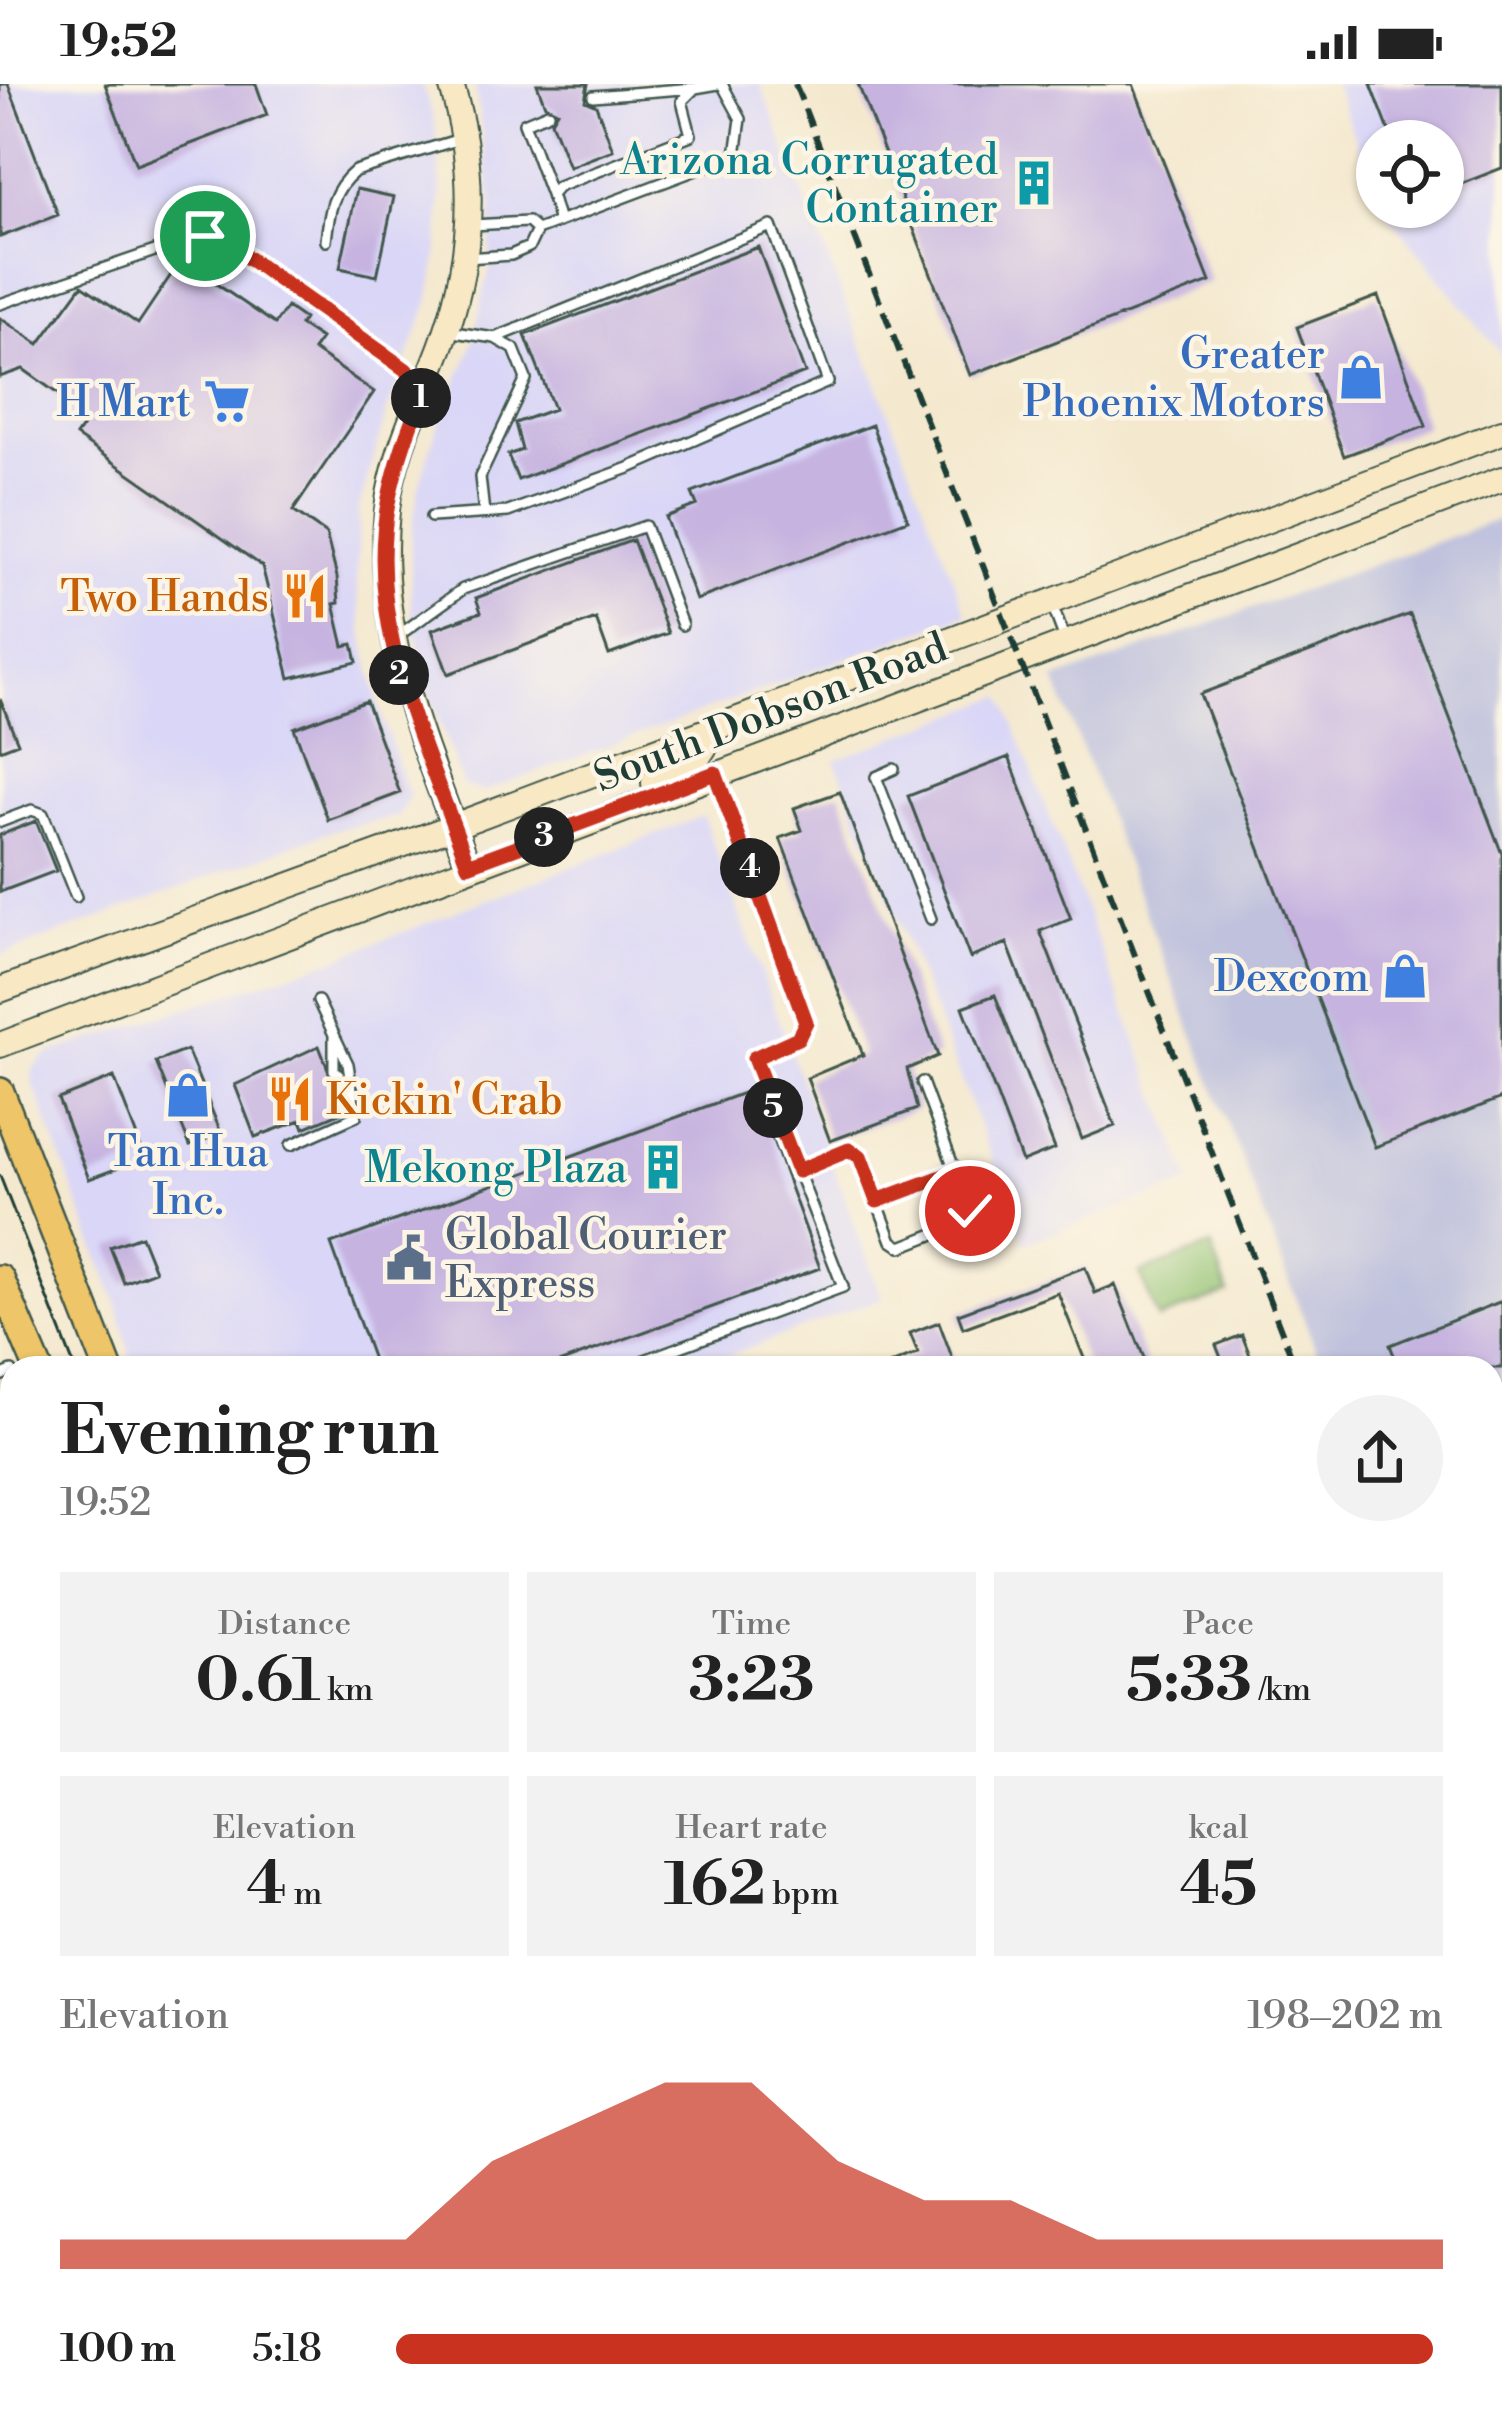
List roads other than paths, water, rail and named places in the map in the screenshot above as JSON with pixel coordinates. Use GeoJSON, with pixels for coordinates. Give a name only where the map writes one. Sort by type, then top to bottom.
{"type":"FeatureCollection","features":[{"type":"Feature","properties":{"kind":"main road"},"geometry":{"type":"LineString","coordinates":[[451,84],[465,137],[470,226],[466,258],[447,331],[403,443],[386,514],[391,638],[403,689],[468,865]]}},
{"type":"Feature","properties":{"kind":"main road","name":"South Dobson Road"},"geometry":{"type":"LineString","coordinates":[[0,990],[454,826],[1502,432]]}},
{"type":"Feature","properties":{"kind":"main road","name":"South Dobson Road"},"geometry":{"type":"LineString","coordinates":[[0,1045],[1502,479]]}},
{"type":"Feature","properties":{"kind":"main road"},"geometry":{"type":"LineString","coordinates":[[655,795],[654,782],[662,773],[699,756],[717,728]]}},
{"type":"Feature","properties":{"kind":"main road"},"geometry":{"type":"LineString","coordinates":[[0,1092],[103,1356]]}},
{"type":"Feature","properties":{"kind":"main road"},"geometry":{"type":"LineString","coordinates":[[0,1279],[23,1356]]}},
{"type":"Feature","properties":{"kind":"lane"},"geometry":{"type":"LineString","coordinates":[[470,226],[559,222],[736,155],[740,119],[720,84],[592,96]]}},
{"type":"Feature","properties":{"kind":"lane"},"geometry":{"type":"LineString","coordinates":[[550,195],[691,135],[682,101],[695,88]]}},
{"type":"Feature","properties":{"kind":"lane"},"geometry":{"type":"LineString","coordinates":[[548,113],[524,123],[559,222]]}},
{"type":"Feature","properties":{"kind":"lane"},"geometry":{"type":"LineString","coordinates":[[326,241],[330,206],[341,182],[355,171],[465,137]]}},
{"type":"Feature","properties":{"kind":"lane"},"geometry":{"type":"LineString","coordinates":[[466,258],[511,255],[529,247],[532,226]]}},
{"type":"Feature","properties":{"kind":"lane"},"geometry":{"type":"LineString","coordinates":[[431,517],[508,512],[629,468],[828,382],[771,226],[495,338]]}},
{"type":"Feature","properties":{"kind":"lane"},"geometry":{"type":"LineString","coordinates":[[0,304],[184,242],[220,238],[426,384]]}},
{"type":"Feature","properties":{"kind":"lane"},"geometry":{"type":"LineString","coordinates":[[447,331],[495,338],[514,349],[526,379],[480,477],[484,513]]}},
{"type":"Feature","properties":{"kind":"lane"},"geometry":{"type":"LineString","coordinates":[[391,638],[415,627],[463,589],[645,526],[682,625]]}},
{"type":"Feature","properties":{"kind":"lane"},"geometry":{"type":"LineString","coordinates":[[1051,602],[1066,642]]}},
{"type":"Feature","properties":{"kind":"lane"},"geometry":{"type":"LineString","coordinates":[[894,769],[876,777],[931,919]]}},
{"type":"Feature","properties":{"kind":"lane"},"geometry":{"type":"LineString","coordinates":[[656,1356],[843,1287],[754,1058],[798,1038],[806,1022],[715,773]]}},
{"type":"Feature","properties":{"kind":"lane"},"geometry":{"type":"LineString","coordinates":[[0,822],[32,810],[43,814],[76,897]]}},
{"type":"Feature","properties":{"kind":"lane"},"geometry":{"type":"LineString","coordinates":[[291,1145],[356,1116],[349,1064],[318,1001]]}},
{"type":"Feature","properties":{"kind":"lane"},"geometry":{"type":"LineString","coordinates":[[798,1171],[849,1150],[860,1156],[892,1241],[902,1247],[964,1222],[970,1211],[922,1082]]}},
{"type":"Feature","properties":{"kind":"lane"},"geometry":{"type":"LineString","coordinates":[[877,1201],[955,1172]]}},
{"type":"Feature","properties":{"kind":"tram line"},"geometry":{"type":"LineString","coordinates":[[0,1176],[70,1356]]}},
{"type":"Feature","properties":{"kind":"railway"},"geometry":{"type":"LineString","coordinates":[[795,84],[1291,1356]]}},
{"type":"Feature","properties":{"kind":"place","name":"Arizona Corrugated Container"},"geometry":{"type":"Point","coordinates":[1034,183]}},
{"type":"Feature","properties":{"kind":"place","name":"Greater Phoenix Motors"},"geometry":{"type":"Point","coordinates":[1361,377]}},
{"type":"Feature","properties":{"kind":"place","name":"H Mart"},"geometry":{"type":"Point","coordinates":[227,401]}},
{"type":"Feature","properties":{"kind":"place","name":"Two Hands"},"geometry":{"type":"Point","coordinates":[305,596]}},
{"type":"Feature","properties":{"kind":"place","name":"Dexcom"},"geometry":{"type":"Point","coordinates":[1405,976]}},
{"type":"Feature","properties":{"kind":"place","name":"Tan Hua Inc."},"geometry":{"type":"Point","coordinates":[188,1095]}},
{"type":"Feature","properties":{"kind":"place","name":"Kickin' Crab"},"geometry":{"type":"Point","coordinates":[290,1099]}},
{"type":"Feature","properties":{"kind":"place","name":"Mekong Plaza"},"geometry":{"type":"Point","coordinates":[663,1167]}},
{"type":"Feature","properties":{"kind":"place","name":"Global Courier Express"},"geometry":{"type":"Point","coordinates":[409,1258]}}]}
